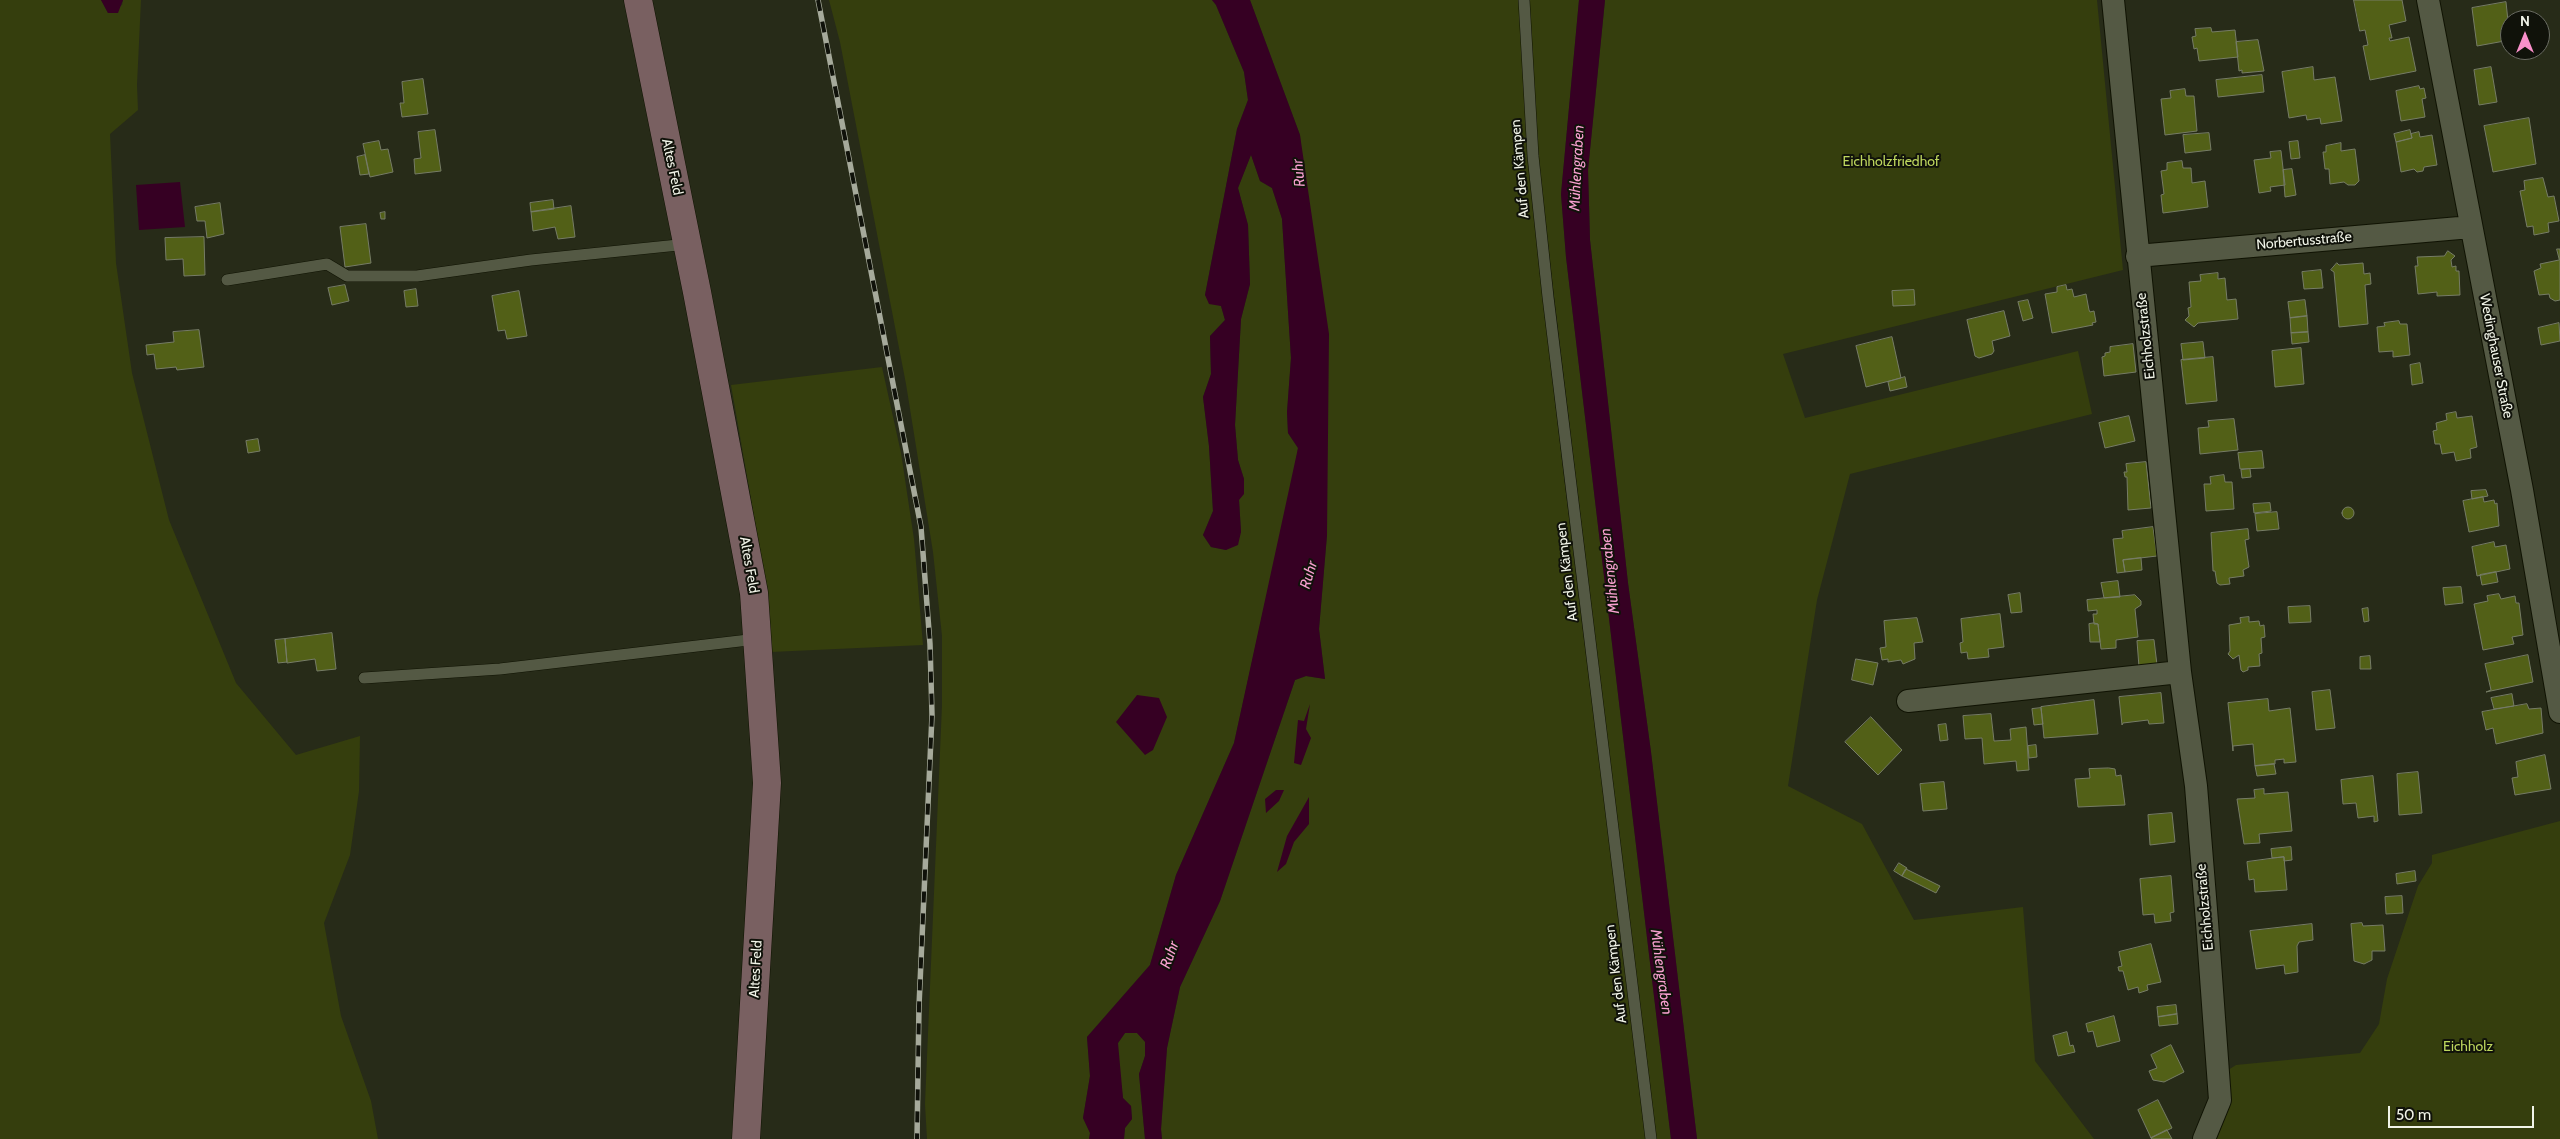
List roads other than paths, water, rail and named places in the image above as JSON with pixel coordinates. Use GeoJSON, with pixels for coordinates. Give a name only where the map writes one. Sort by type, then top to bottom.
{"type":"FeatureCollection","features":[{"type":"Feature","properties":{"kind":"main road","name":"Altes Feld"},"geometry":{"type":"LineString","coordinates":[[638,0],[688,244],[754,593],[767,783],[746,1139]]}},
{"type":"Feature","properties":{"kind":"street","name":"Eichholzstraße"},"geometry":{"type":"LineString","coordinates":[[2113,0],[2137,256],[2180,672],[2196,786],[2220,1100],[2204,1139]]}},
{"type":"Feature","properties":{"kind":"street","name":"Wedinghauser Straße"},"geometry":{"type":"LineString","coordinates":[[2428,0],[2522,490],[2560,712]]}},
{"type":"Feature","properties":{"kind":"street","name":"Norbertusstraße"},"geometry":{"type":"LineString","coordinates":[[2137,256],[2471,227]]}},
{"type":"Feature","properties":{"kind":"street"},"geometry":{"type":"LineString","coordinates":[[1908,701],[2180,672]]}},
{"type":"Feature","properties":{"kind":"lane","name":"Auf den Kämpen"},"geometry":{"type":"LineString","coordinates":[[1524,0],[1533,156],[1548,297],[1651,1139]]}},
{"type":"Feature","properties":{"kind":"lane"},"geometry":{"type":"LineString","coordinates":[[227,280],[327,264],[347,276],[417,276],[531,260],[688,244]]}},
{"type":"Feature","properties":{"kind":"lane"},"geometry":{"type":"LineString","coordinates":[[364,678],[500,669],[758,639]]}},
{"type":"Feature","properties":{"kind":"water"},"geometry":{"type":"Polygon","coordinates":[[[101,0],[123,0],[118,13],[108,13],[101,0]]]}},
{"type":"Feature","properties":{"kind":"water","name":"Ruhr"},"geometry":{"type":"Polygon","coordinates":[[[1212,0],[1250,0],[1300,135],[1329,334],[1327,535],[1319,629],[1325,679],[1306,676],[1295,680],[1220,901],[1180,987],[1167,1048],[1161,1129],[1162,1139],[1145,1139],[1139,1074],[1145,1056],[1145,1042],[1137,1033],[1125,1033],[1118,1043],[1123,1098],[1131,1106],[1132,1119],[1125,1128],[1124,1139],[1089,1139],[1090,1133],[1083,1118],[1090,1076],[1087,1037],[1150,965],[1176,875],[1234,743],[1298,448],[1288,433],[1287,412],[1291,358],[1282,219],[1272,188],[1260,181],[1251,155],[1238,188],[1248,225],[1250,284],[1241,319],[1235,425],[1238,460],[1244,479],[1244,494],[1239,500],[1241,532],[1238,545],[1226,550],[1211,547],[1203,535],[1213,511],[1209,446],[1203,397],[1211,374],[1210,336],[1225,320],[1221,306],[1209,304],[1205,295],[1237,129],[1248,100],[1244,72],[1216,5],[1212,0]]]}},
{"type":"Feature","properties":{"kind":"water","name":"Mühlengraben"},"geometry":{"type":"Polygon","coordinates":[[[1579,0],[1605,0],[1588,170],[1590,240],[1628,583],[1651,752],[1697,1139],[1671,1139],[1566,257],[1561,194],[1579,0]]]}},
{"type":"Feature","properties":{"kind":"water"},"geometry":{"type":"Polygon","coordinates":[[[180,182],[185,227],[139,230],[136,185],[180,182]]]}},
{"type":"Feature","properties":{"kind":"water"},"geometry":{"type":"Polygon","coordinates":[[[1137,695],[1159,698],[1167,717],[1153,750],[1145,755],[1116,722],[1137,695]]]}},
{"type":"Feature","properties":{"kind":"water"},"geometry":{"type":"Polygon","coordinates":[[[1310,704],[1306,729],[1311,738],[1301,765],[1294,763],[1298,720],[1304,721],[1310,704]]]}},
{"type":"Feature","properties":{"kind":"water"},"geometry":{"type":"Polygon","coordinates":[[[1276,790],[1284,790],[1279,801],[1266,813],[1265,799],[1276,790]]]}},
{"type":"Feature","properties":{"kind":"water"},"geometry":{"type":"Polygon","coordinates":[[[1309,797],[1309,824],[1294,842],[1286,864],[1277,872],[1287,836],[1309,797]]]}},
{"type":"Feature","properties":{"kind":"railway"},"geometry":{"type":"LineString","coordinates":[[818,0],[921,527],[930,644],[932,715],[919,1006],[917,1139]]}},
{"type":"Feature","properties":{"kind":"park label","name":"Eichholzfriedhof"},"geometry":{"type":"Point","coordinates":[1891,162]}},
{"type":"Feature","properties":{"kind":"park label","name":"Eichholz"},"geometry":{"type":"Point","coordinates":[2468,1047]}}]}
